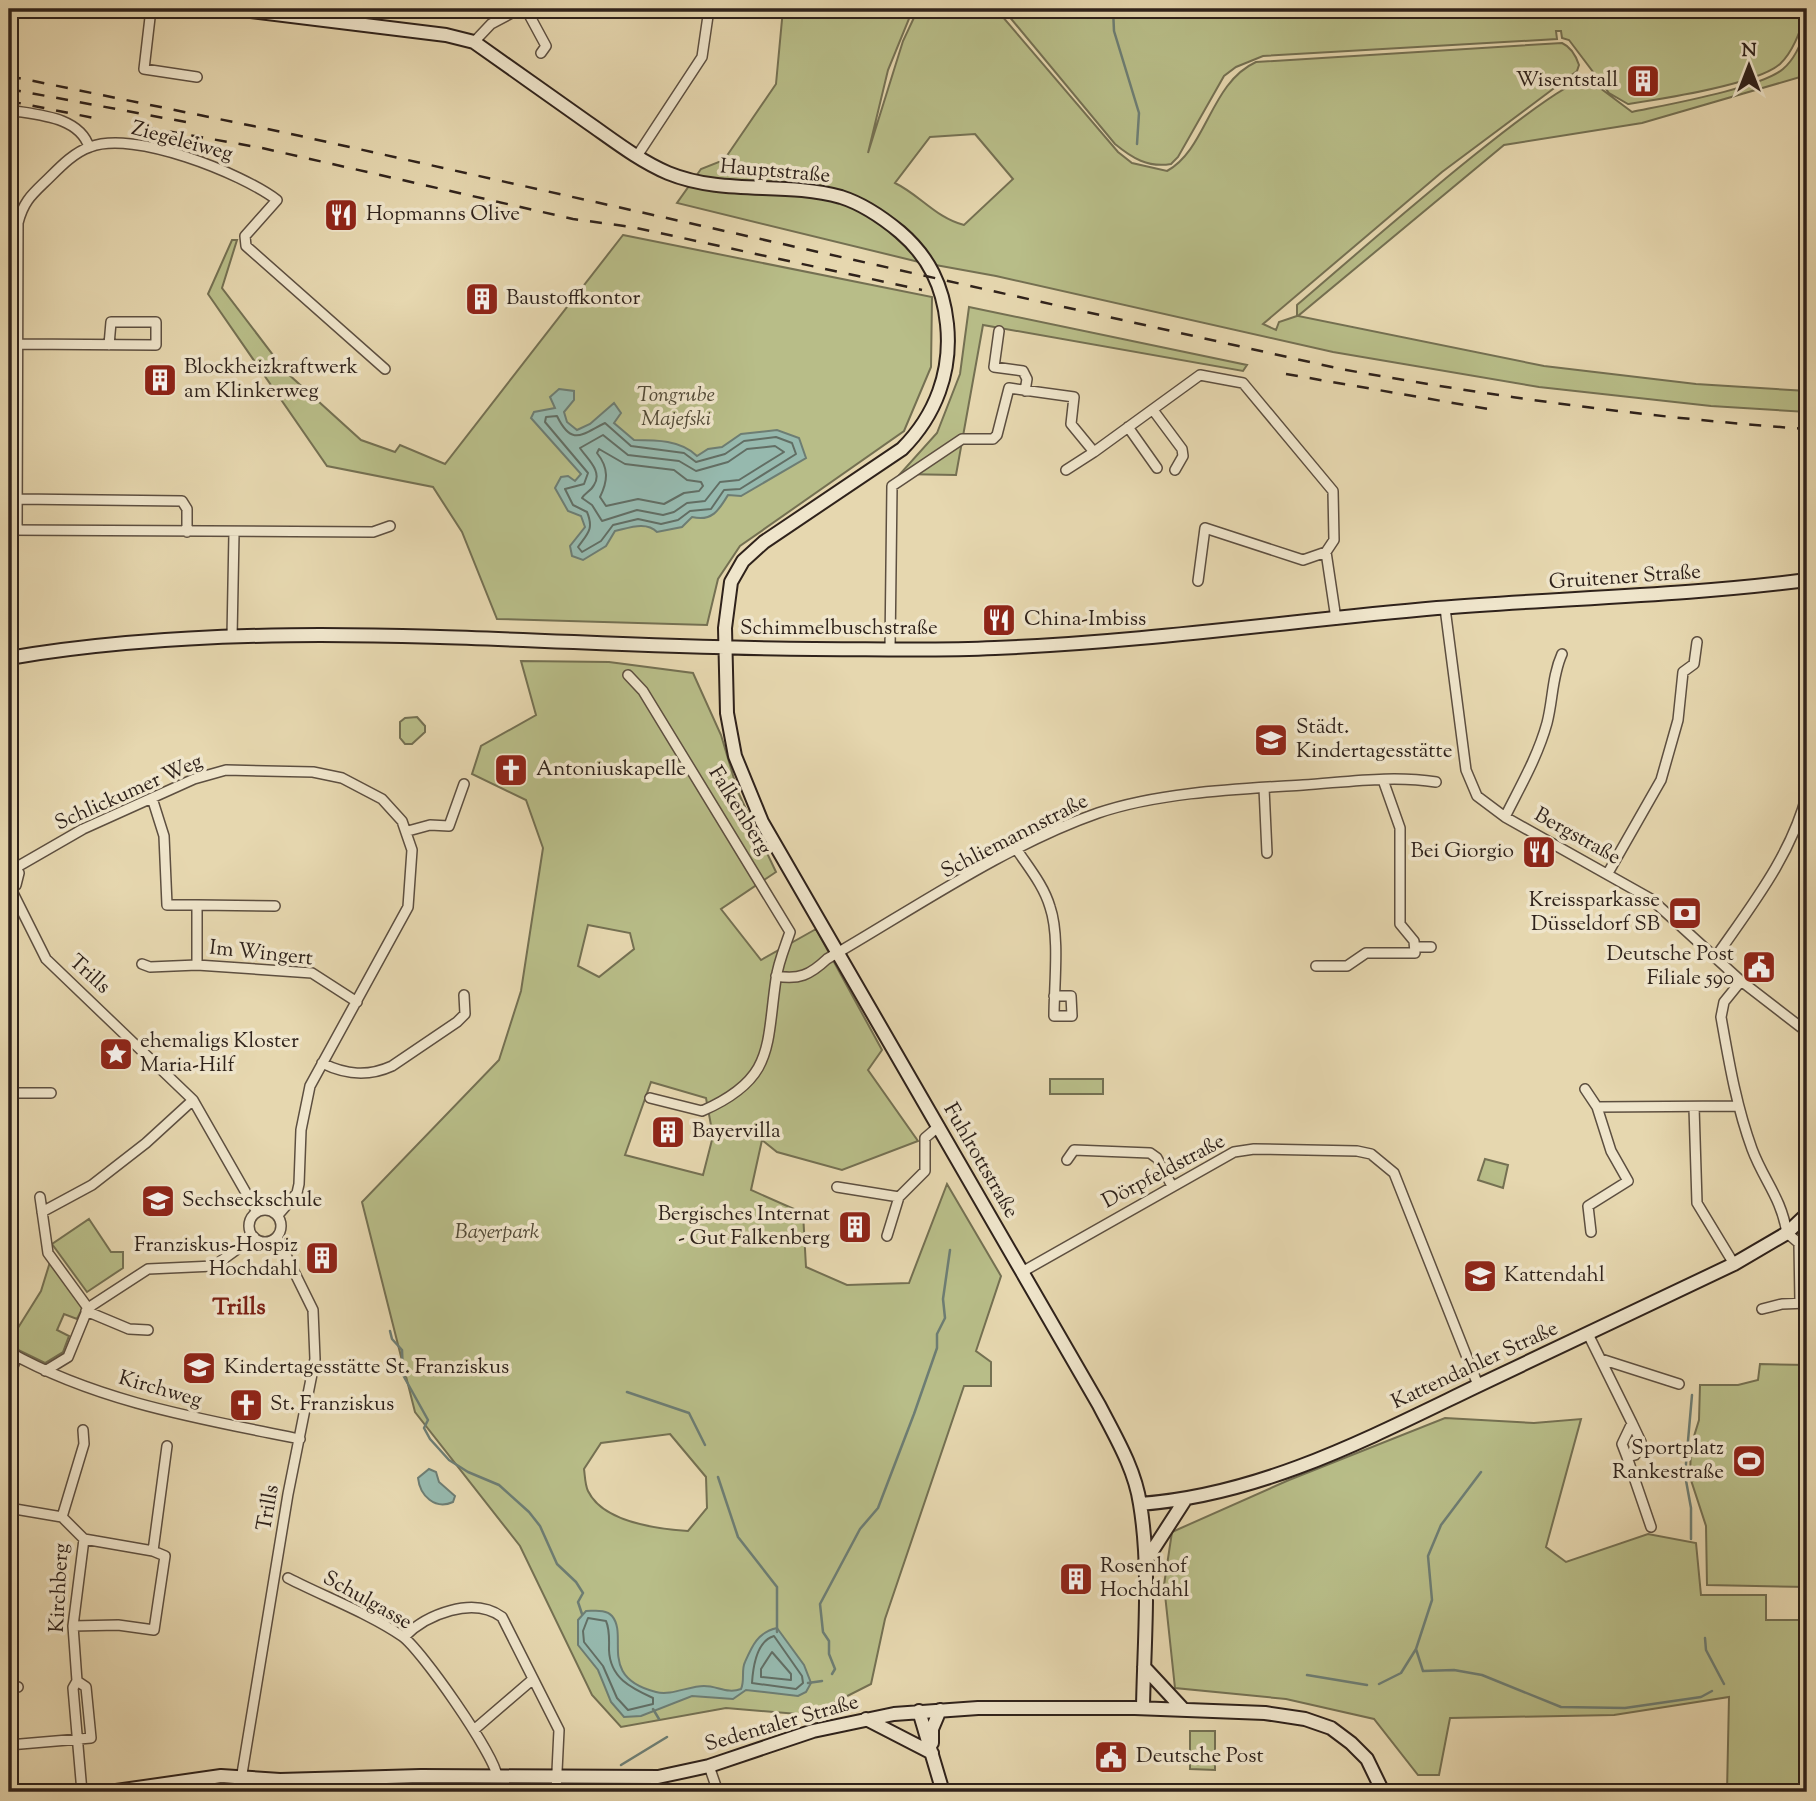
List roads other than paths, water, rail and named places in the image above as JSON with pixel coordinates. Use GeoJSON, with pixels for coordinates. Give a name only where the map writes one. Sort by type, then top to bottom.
{"type":"FeatureCollection","features":[{"type":"Feature","properties":{"kind":"street"},"geometry":{"type":"LineString","coordinates":[[150,9],[144,69],[197,76]]}},
{"type":"Feature","properties":{"kind":"street","name":"Hauptstraße"},"geometry":{"type":"LineString","coordinates":[[234,9],[446,35],[474,42],[637,156],[669,173],[708,185],[814,192],[841,197],[865,207],[906,238],[924,257],[936,275],[945,308],[947,364],[936,401],[920,430],[871,472],[764,542],[743,561],[728,595],[725,648]]}},
{"type":"Feature","properties":{"kind":"street"},"geometry":{"type":"LineString","coordinates":[[474,42],[491,24],[519,9]]}},
{"type":"Feature","properties":{"kind":"street"},"geometry":{"type":"LineString","coordinates":[[526,9],[546,46],[541,52]]}},
{"type":"Feature","properties":{"kind":"street"},"geometry":{"type":"LineString","coordinates":[[637,156],[702,57],[709,9]]}},
{"type":"Feature","properties":{"kind":"street"},"geometry":{"type":"LineString","coordinates":[[9,110],[80,128],[89,147],[72,157],[23,203],[18,223],[18,499],[13,530],[373,532],[390,526]]}},
{"type":"Feature","properties":{"kind":"street","name":"Ziegeleiweg"},"geometry":{"type":"LineString","coordinates":[[89,147],[106,143],[136,145],[225,170],[262,188],[278,200],[245,236],[246,246],[385,369]]}},
{"type":"Feature","properties":{"kind":"street"},"geometry":{"type":"LineString","coordinates":[[18,344],[109,345],[156,345],[156,322],[111,322],[109,345]]}},
{"type":"Feature","properties":{"kind":"street"},"geometry":{"type":"LineString","coordinates":[[999,331],[994,367],[1023,371],[1027,379],[1025,391]]}},
{"type":"Feature","properties":{"kind":"street"},"geometry":{"type":"LineString","coordinates":[[1066,470],[1200,375],[1243,383],[1333,491],[1334,540],[1326,552],[1303,560],[1205,528],[1198,581]]}},
{"type":"Feature","properties":{"kind":"street"},"geometry":{"type":"LineString","coordinates":[[890,649],[892,486],[962,439],[993,439],[997,435],[1009,388],[1074,397],[1071,424],[1094,452]]}},
{"type":"Feature","properties":{"kind":"street"},"geometry":{"type":"LineString","coordinates":[[1153,410],[1182,449],[1183,456],[1175,470]]}},
{"type":"Feature","properties":{"kind":"street"},"geometry":{"type":"LineString","coordinates":[[1128,427],[1157,468]]}},
{"type":"Feature","properties":{"kind":"street"},"geometry":{"type":"LineString","coordinates":[[18,499],[182,501],[187,509],[187,532]]}},
{"type":"Feature","properties":{"kind":"street"},"geometry":{"type":"LineString","coordinates":[[232,637],[234,533]]}},
{"type":"Feature","properties":{"kind":"street"},"geometry":{"type":"LineString","coordinates":[[1326,552],[1336,619]]}},
{"type":"Feature","properties":{"kind":"street","name":"Gruitener Straße"},"geometry":{"type":"LineString","coordinates":[[1444,608],[1617,598],[1807,580]]}},
{"type":"Feature","properties":{"kind":"street","name":"Schimmelbuschstraße"},"geometry":{"type":"LineString","coordinates":[[9,658],[75,649],[232,637],[399,636],[725,648],[1035,646],[1444,608]]}},
{"type":"Feature","properties":{"kind":"street","name":"Bergstraße"},"geometry":{"type":"LineString","coordinates":[[1444,608],[1466,770],[1478,796],[1505,817],[1651,899],[1741,981],[1807,1032]]}},
{"type":"Feature","properties":{"kind":"street"},"geometry":{"type":"LineString","coordinates":[[1608,873],[1661,780],[1678,720],[1683,672],[1694,664],[1698,642]]}},
{"type":"Feature","properties":{"kind":"street","name":"Fuhlrottstraße"},"geometry":{"type":"LineString","coordinates":[[725,648],[727,713],[734,756],[762,822],[939,1126],[1104,1415],[1128,1463],[1140,1504],[1145,1562],[1143,1708]]}},
{"type":"Feature","properties":{"kind":"street"},"geometry":{"type":"LineString","coordinates":[[1505,817],[1530,767],[1547,723],[1556,669],[1562,654]]}},
{"type":"Feature","properties":{"kind":"street","name":"Falkenberg"},"geometry":{"type":"LineString","coordinates":[[628,675],[643,691],[790,932],[776,976],[768,1050],[745,1086],[702,1111],[650,1098]]}},
{"type":"Feature","properties":{"kind":"street","name":"Schlickumer Weg"},"geometry":{"type":"LineString","coordinates":[[13,864],[194,779],[226,770],[313,772],[342,778],[383,799],[408,831]]}},
{"type":"Feature","properties":{"kind":"street"},"geometry":{"type":"LineString","coordinates":[[1316,966],[1347,966],[1366,953],[1415,953],[1415,947],[1400,924],[1400,828],[1383,780]]}},
{"type":"Feature","properties":{"kind":"street","name":"Schliemannstraße"},"geometry":{"type":"LineString","coordinates":[[838,953],[1017,850],[1110,810],[1144,802],[1264,788],[1383,780],[1436,782]]}},
{"type":"Feature","properties":{"kind":"street"},"geometry":{"type":"LineString","coordinates":[[278,1215],[296,1193],[299,1184],[304,1110],[310,1086],[408,907],[412,850],[408,831],[430,825],[449,826],[464,784]]}},
{"type":"Feature","properties":{"kind":"street"},"geometry":{"type":"LineString","coordinates":[[1264,788],[1267,853]]}},
{"type":"Feature","properties":{"kind":"street"},"geometry":{"type":"LineString","coordinates":[[1715,958],[1763,889],[1787,848],[1807,794]]}},
{"type":"Feature","properties":{"kind":"street","name":"Im Wingert"},"geometry":{"type":"LineString","coordinates":[[152,798],[164,836],[167,905],[275,906]]}},
{"type":"Feature","properties":{"kind":"street"},"geometry":{"type":"LineString","coordinates":[[1017,850],[1051,907],[1054,926],[1054,996]]}},
{"type":"Feature","properties":{"kind":"street"},"geometry":{"type":"LineString","coordinates":[[10,889],[18,879],[13,864]]}},
{"type":"Feature","properties":{"kind":"street","name":"Trills"},"geometry":{"type":"LineString","coordinates":[[10,889],[46,959],[193,1100],[257,1212]]}},
{"type":"Feature","properties":{"kind":"street","name":"Im Wingert"},"geometry":{"type":"LineString","coordinates":[[197,965],[198,905]]}},
{"type":"Feature","properties":{"kind":"street"},"geometry":{"type":"LineString","coordinates":[[1415,947],[1431,947]]}},
{"type":"Feature","properties":{"kind":"street"},"geometry":{"type":"LineString","coordinates":[[776,976],[792,979],[810,975],[838,953]]}},
{"type":"Feature","properties":{"kind":"street","name":"Im Wingert"},"geometry":{"type":"LineString","coordinates":[[142,964],[150,967],[197,965],[312,973],[357,1002]]}},
{"type":"Feature","properties":{"kind":"street"},"geometry":{"type":"LineString","coordinates":[[1741,981],[1721,1010],[1738,1106],[1754,1152],[1783,1208],[1787,1233],[1807,1250]]}},
{"type":"Feature","properties":{"kind":"street"},"geometry":{"type":"LineString","coordinates":[[322,1063],[351,1074],[381,1071],[392,1066],[457,1022],[465,1014],[464,995]]}},
{"type":"Feature","properties":{"kind":"street"},"geometry":{"type":"LineString","coordinates":[[1585,1089],[1597,1107],[1611,1151],[1628,1181],[1588,1206],[1591,1232]]}},
{"type":"Feature","properties":{"kind":"street"},"geometry":{"type":"LineString","coordinates":[[9,1093],[51,1093]]}},
{"type":"Feature","properties":{"kind":"street"},"geometry":{"type":"LineString","coordinates":[[42,1212],[92,1185],[146,1143],[193,1100]]}},
{"type":"Feature","properties":{"kind":"street"},"geometry":{"type":"LineString","coordinates":[[1597,1107],[1738,1106]]}},
{"type":"Feature","properties":{"kind":"street"},"geometry":{"type":"LineString","coordinates":[[1694,1107],[1697,1203],[1734,1264]]}},
{"type":"Feature","properties":{"kind":"street"},"geometry":{"type":"LineString","coordinates":[[887,1236],[899,1197],[925,1171],[925,1138],[939,1126]]}},
{"type":"Feature","properties":{"kind":"street","name":"Dörpfeldstraße"},"geometry":{"type":"LineString","coordinates":[[1022,1272],[1234,1152],[1254,1149],[1357,1151],[1385,1163],[1394,1173],[1478,1385]]}},
{"type":"Feature","properties":{"kind":"street"},"geometry":{"type":"LineString","coordinates":[[1067,1160],[1074,1150],[1144,1150],[1157,1158],[1172,1186]]}},
{"type":"Feature","properties":{"kind":"street"},"geometry":{"type":"LineString","coordinates":[[837,1187],[899,1197]]}},
{"type":"Feature","properties":{"kind":"street"},"geometry":{"type":"LineString","coordinates":[[40,1197],[48,1253],[87,1310],[129,1329],[149,1330]]}},
{"type":"Feature","properties":{"kind":"street"},"geometry":{"type":"LineString","coordinates":[[270,1210],[278,1215],[282,1227],[277,1237],[263,1241],[254,1237],[250,1224],[257,1212],[270,1210]]}},
{"type":"Feature","properties":{"kind":"street","name":"Kattendahler Straße"},"geometry":{"type":"LineString","coordinates":[[1140,1504],[1185,1500],[1238,1489],[1283,1474],[1734,1264],[1787,1233],[1807,1214]]}},
{"type":"Feature","properties":{"kind":"street"},"geometry":{"type":"LineString","coordinates":[[45,1371],[68,1357],[87,1310],[148,1269],[214,1266],[254,1237]]}},
{"type":"Feature","properties":{"kind":"street","name":"Trills"},"geometry":{"type":"LineString","coordinates":[[239,1792],[315,1359],[313,1310],[277,1237]]}},
{"type":"Feature","properties":{"kind":"street"},"geometry":{"type":"LineString","coordinates":[[1762,1309],[1803,1303],[1799,1244]]}},
{"type":"Feature","properties":{"kind":"street"},"geometry":{"type":"LineString","coordinates":[[1588,1334],[1641,1442],[1635,1455],[1627,1457]]}},
{"type":"Feature","properties":{"kind":"street"},"geometry":{"type":"LineString","coordinates":[[9,1377],[13,1354]]}},
{"type":"Feature","properties":{"kind":"street","name":"Kirchweg"},"geometry":{"type":"LineString","coordinates":[[13,1354],[45,1371],[176,1414],[300,1440]]}},
{"type":"Feature","properties":{"kind":"street"},"geometry":{"type":"LineString","coordinates":[[1601,1359],[1679,1384]]}},
{"type":"Feature","properties":{"kind":"street"},"geometry":{"type":"LineString","coordinates":[[1632,1423],[1622,1444],[1651,1527]]}},
{"type":"Feature","properties":{"kind":"street"},"geometry":{"type":"LineString","coordinates":[[62,1517],[84,1444],[83,1430]]}},
{"type":"Feature","properties":{"kind":"street"},"geometry":{"type":"LineString","coordinates":[[153,1551],[167,1447]]}},
{"type":"Feature","properties":{"kind":"street"},"geometry":{"type":"LineString","coordinates":[[1145,1562],[1185,1500]]}},
{"type":"Feature","properties":{"kind":"street","name":"Kirchberg"},"geometry":{"type":"LineString","coordinates":[[9,1508],[62,1517],[84,1539],[73,1626],[77,1681],[73,1689],[82,1792]]}},
{"type":"Feature","properties":{"kind":"street"},"geometry":{"type":"LineString","coordinates":[[73,1626],[118,1625],[154,1630],[165,1556],[153,1551],[84,1539]]}},
{"type":"Feature","properties":{"kind":"street","name":"Schulgasse"},"geometry":{"type":"LineString","coordinates":[[288,1578],[404,1637],[475,1729],[496,1764],[497,1776]]}},
{"type":"Feature","properties":{"kind":"street"},"geometry":{"type":"LineString","coordinates":[[404,1637],[451,1609],[492,1610],[502,1617],[559,1730],[556,1792]]}},
{"type":"Feature","properties":{"kind":"street"},"geometry":{"type":"LineString","coordinates":[[1144,1667],[1183,1709]]}},
{"type":"Feature","properties":{"kind":"street"},"geometry":{"type":"LineString","coordinates":[[475,1729],[532,1680]]}},
{"type":"Feature","properties":{"kind":"street","name":"Sedentaler Straße"},"geometry":{"type":"LineString","coordinates":[[110,1792],[208,1776],[279,1780],[497,1776],[658,1777],[709,1766],[813,1731],[919,1711],[1143,1708],[1265,1713],[1305,1719],[1331,1728],[1367,1759],[1382,1792]]}},
{"type":"Feature","properties":{"kind":"street"},"geometry":{"type":"LineString","coordinates":[[932,1753],[932,1730],[940,1710]]}},
{"type":"Feature","properties":{"kind":"street"},"geometry":{"type":"LineString","coordinates":[[919,1711],[943,1792]]}},
{"type":"Feature","properties":{"kind":"street"},"geometry":{"type":"LineString","coordinates":[[866,1719],[932,1753]]}},
{"type":"Feature","properties":{"kind":"street"},"geometry":{"type":"LineString","coordinates":[[9,1745],[78,1739]]}},
{"type":"Feature","properties":{"kind":"street"},"geometry":{"type":"LineString","coordinates":[[709,1766],[718,1792]]}},
{"type":"Feature","properties":{"kind":"water"},"geometry":{"type":"Polygon","coordinates":[[[559,389],[574,391],[574,400],[564,412],[567,422],[577,430],[590,424],[614,403],[621,413],[614,423],[634,440],[676,444],[697,456],[708,449],[722,447],[741,434],[777,430],[799,438],[806,458],[741,496],[728,495],[714,514],[705,518],[692,517],[682,527],[657,532],[643,526],[615,531],[606,546],[583,560],[572,556],[570,546],[585,527],[581,516],[568,511],[555,488],[561,477],[568,476],[575,481],[581,474],[531,418],[534,412],[555,408],[550,397],[559,389]]]}},
{"type":"Feature","properties":{"kind":"water"},"geometry":{"type":"Polygon","coordinates":[[[429,1469],[436,1472],[439,1482],[455,1496],[453,1502],[435,1503],[425,1496],[418,1478],[429,1469]]]}},
{"type":"Feature","properties":{"kind":"water"},"geometry":{"type":"Polygon","coordinates":[[[586,1611],[604,1611],[612,1616],[618,1634],[621,1667],[627,1677],[638,1685],[656,1692],[668,1693],[704,1686],[731,1691],[741,1689],[744,1665],[753,1645],[760,1636],[777,1628],[804,1665],[811,1683],[806,1692],[798,1696],[746,1690],[733,1699],[692,1696],[641,1716],[624,1717],[611,1702],[598,1670],[578,1645],[578,1620],[586,1611]]]}},
{"type":"Feature","properties":{"kind":"waterway"},"geometry":{"type":"LineString","coordinates":[[1113,9],[1114,31],[1139,113],[1137,144]]}},
{"type":"Feature","properties":{"kind":"waterway"},"geometry":{"type":"LineString","coordinates":[[832,1674],[835,1669],[829,1654],[829,1641],[823,1632],[820,1604],[860,1529],[878,1508],[914,1414],[937,1348],[937,1334],[945,1318],[943,1299],[950,1250]]}},
{"type":"Feature","properties":{"kind":"waterway"},"geometry":{"type":"LineString","coordinates":[[390,1331],[392,1339],[402,1350],[403,1375],[428,1420],[424,1428],[430,1439],[449,1460],[468,1472],[499,1485],[529,1512],[540,1526],[557,1564],[576,1582],[583,1593],[578,1602],[582,1614]]}},
{"type":"Feature","properties":{"kind":"waterway"},"geometry":{"type":"LineString","coordinates":[[627,1392],[689,1413],[705,1445]]}},
{"type":"Feature","properties":{"kind":"waterway"},"geometry":{"type":"LineString","coordinates":[[1691,1539],[1691,1508],[1685,1475],[1692,1395]]}},
{"type":"Feature","properties":{"kind":"waterway"},"geometry":{"type":"LineString","coordinates":[[1379,1684],[1401,1673],[1416,1649],[1432,1600],[1428,1556],[1441,1525],[1481,1472]]}},
{"type":"Feature","properties":{"kind":"waterway"},"geometry":{"type":"LineString","coordinates":[[718,1477],[738,1537],[777,1587],[777,1632]]}},
{"type":"Feature","properties":{"kind":"waterway"},"geometry":{"type":"LineString","coordinates":[[1705,1638],[1706,1650],[1724,1684]]}},
{"type":"Feature","properties":{"kind":"waterway"},"geometry":{"type":"LineString","coordinates":[[1416,1649],[1423,1671],[1454,1670],[1482,1675],[1561,1707],[1625,1708],[1701,1697],[1712,1691]]}},
{"type":"Feature","properties":{"kind":"waterway"},"geometry":{"type":"LineString","coordinates":[[1307,1675],[1367,1685]]}},
{"type":"Feature","properties":{"kind":"waterway"},"geometry":{"type":"LineString","coordinates":[[808,1683],[822,1681]]}},
{"type":"Feature","properties":{"kind":"waterway"},"geometry":{"type":"LineString","coordinates":[[653,1709],[659,1719]]}},
{"type":"Feature","properties":{"kind":"waterway"},"geometry":{"type":"LineString","coordinates":[[621,1765],[667,1737]]}},
{"type":"Feature","properties":{"kind":"railway"},"geometry":{"type":"LineString","coordinates":[[9,76],[287,133],[1341,369],[1573,405],[1807,429]]}},
{"type":"Feature","properties":{"kind":"railway"},"geometry":{"type":"LineString","coordinates":[[9,89],[191,123]]}},
{"type":"Feature","properties":{"kind":"railway"},"geometry":{"type":"LineString","coordinates":[[9,101],[99,119]]}},
{"type":"Feature","properties":{"kind":"railway"},"geometry":{"type":"LineString","coordinates":[[144,127],[262,148],[573,219],[632,227],[922,290]]}},
{"type":"Feature","properties":{"kind":"railway"},"geometry":{"type":"LineString","coordinates":[[1286,374],[1488,409]]}},
{"type":"Feature","properties":{"kind":"place","name":"Wisentstall"},"geometry":{"type":"Point","coordinates":[1643,81]}},
{"type":"Feature","properties":{"kind":"place","name":"Hopmanns Olive"},"geometry":{"type":"Point","coordinates":[341,215]}},
{"type":"Feature","properties":{"kind":"place","name":"Baustoffkontor"},"geometry":{"type":"Point","coordinates":[482,299]}},
{"type":"Feature","properties":{"kind":"place","name":"Blockheizkraftwerk am Klinkerweg"},"geometry":{"type":"Point","coordinates":[160,380]}},
{"type":"Feature","properties":{"kind":"place","name":"China-Imbiss"},"geometry":{"type":"Point","coordinates":[999,620]}},
{"type":"Feature","properties":{"kind":"place","name":"Städt. Kindertagesstätte"},"geometry":{"type":"Point","coordinates":[1271,740]}},
{"type":"Feature","properties":{"kind":"place","name":"Antoniuskapelle"},"geometry":{"type":"Point","coordinates":[511,770]}},
{"type":"Feature","properties":{"kind":"place","name":"Bei Giorgio"},"geometry":{"type":"Point","coordinates":[1539,852]}},
{"type":"Feature","properties":{"kind":"place","name":"Kreissparkasse Düsseldorf SB"},"geometry":{"type":"Point","coordinates":[1685,913]}},
{"type":"Feature","properties":{"kind":"place","name":"Deutsche Post Filiale 590"},"geometry":{"type":"Point","coordinates":[1759,967]}},
{"type":"Feature","properties":{"kind":"place","name":"ehemaligs Kloster Maria-Hilf"},"geometry":{"type":"Point","coordinates":[116,1054]}},
{"type":"Feature","properties":{"kind":"place","name":"Bayervilla"},"geometry":{"type":"Point","coordinates":[668,1132]}},
{"type":"Feature","properties":{"kind":"place","name":"Sechseckschule"},"geometry":{"type":"Point","coordinates":[158,1201]}},
{"type":"Feature","properties":{"kind":"place","name":"Bergisches Internat - Gut Falkenberg"},"geometry":{"type":"Point","coordinates":[855,1227]}},
{"type":"Feature","properties":{"kind":"place","name":"Franziskus-Hospiz Hochdahl"},"geometry":{"type":"Point","coordinates":[322,1258]}},
{"type":"Feature","properties":{"kind":"place","name":"Kattendahl"},"geometry":{"type":"Point","coordinates":[1480,1276]}},
{"type":"Feature","properties":{"kind":"place","name":"Kindertagesstätte St. Franziskus"},"geometry":{"type":"Point","coordinates":[199,1368]}},
{"type":"Feature","properties":{"kind":"place","name":"St. Franziskus"},"geometry":{"type":"Point","coordinates":[246,1405]}},
{"type":"Feature","properties":{"kind":"place","name":"Sportplatz Rankestraße"},"geometry":{"type":"Point","coordinates":[1749,1461]}},
{"type":"Feature","properties":{"kind":"place","name":"Rosenhof Hochdahl"},"geometry":{"type":"Point","coordinates":[1076,1579]}},
{"type":"Feature","properties":{"kind":"place","name":"Deutsche Post"},"geometry":{"type":"Point","coordinates":[1111,1757]}},
{"type":"Feature","properties":{"kind":"district","name":"Trills"},"geometry":{"type":"Point","coordinates":[239,1308]}},
{"type":"Feature","properties":{"kind":"park label","name":"Tongrube Majefski"},"geometry":{"type":"Point","coordinates":[676,408]}},
{"type":"Feature","properties":{"kind":"park label","name":"Bayerpark"},"geometry":{"type":"Point","coordinates":[497,1233]}}]}
